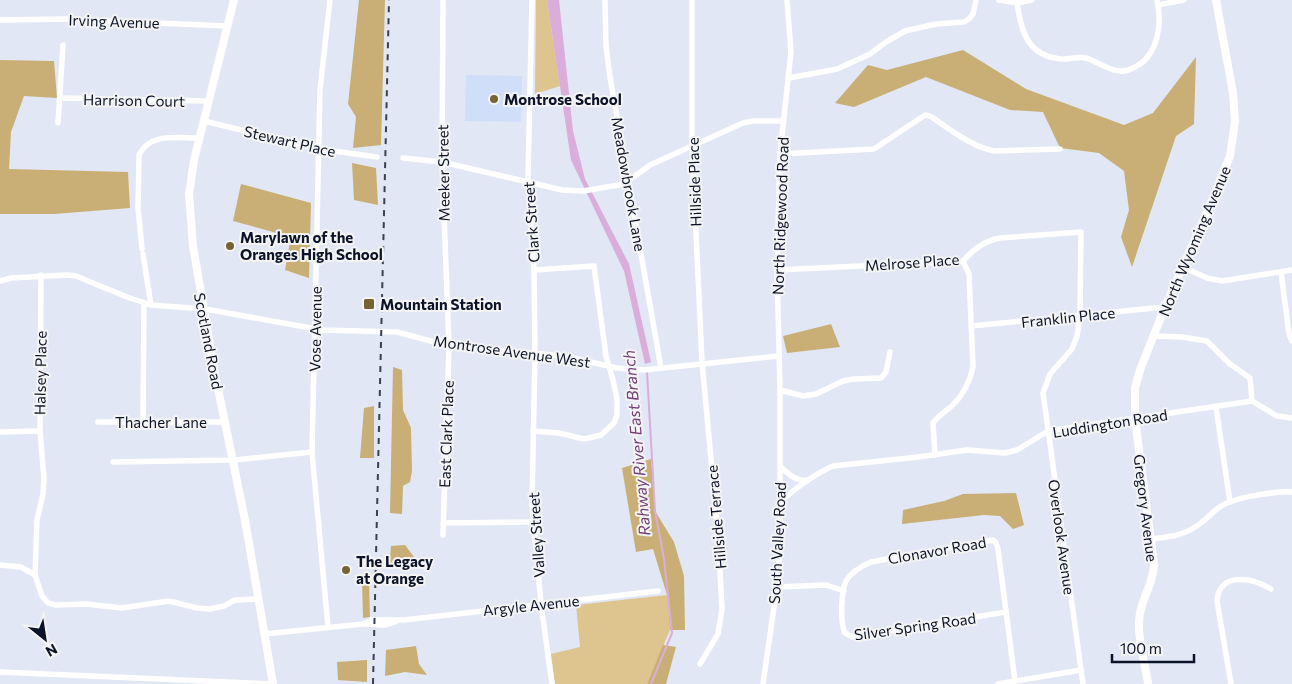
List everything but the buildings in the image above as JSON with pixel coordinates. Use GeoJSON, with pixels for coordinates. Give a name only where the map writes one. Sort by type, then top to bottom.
{"type":"FeatureCollection","features":[{"type":"Feature","properties":{"kind":"main road","name":"Scotland Road"},"geometry":{"type":"LineString","coordinates":[[234,0],[190,177],[189,208],[203,308],[233,460],[273,684]]}},
{"type":"Feature","properties":{"kind":"main road","name":"North Wyoming Avenue"},"geometry":{"type":"LineString","coordinates":[[1135,419],[1135,388],[1140,370],[1230,156],[1235,121],[1233,94],[1216,0]]}},
{"type":"Feature","properties":{"kind":"main road","name":"Gregory Avenue"},"geometry":{"type":"LineString","coordinates":[[1135,419],[1154,574],[1143,602],[1139,632],[1148,684]]}},
{"type":"Feature","properties":{"kind":"street","name":"Vose Avenue"},"geometry":{"type":"LineString","coordinates":[[328,627],[312,452],[320,90],[330,0]]}},
{"type":"Feature","properties":{"kind":"street","name":"Meeker Street"},"geometry":{"type":"LineString","coordinates":[[443,0],[442,162],[448,346]]}},
{"type":"Feature","properties":{"kind":"street","name":"Clark Street"},"geometry":{"type":"LineString","coordinates":[[532,0],[528,182],[534,270],[533,445]]}},
{"type":"Feature","properties":{"kind":"street","name":"Meadowbrook Lane"},"geometry":{"type":"LineString","coordinates":[[605,0],[607,60],[661,368]]}},
{"type":"Feature","properties":{"kind":"street","name":"Hillside Place"},"geometry":{"type":"LineString","coordinates":[[692,0],[692,146],[702,364]]}},
{"type":"Feature","properties":{"kind":"street","name":"North Ridgewood Road"},"geometry":{"type":"LineString","coordinates":[[780,432],[777,270],[780,154],[791,52],[787,0]]}},
{"type":"Feature","properties":{"kind":"street"},"geometry":{"type":"LineString","coordinates":[[789,78],[837,69],[870,54],[906,31],[936,24],[964,22],[974,14],[976,0]]}},
{"type":"Feature","properties":{"kind":"street"},"geometry":{"type":"LineString","coordinates":[[999,0],[1017,3],[1032,0]]}},
{"type":"Feature","properties":{"kind":"street"},"geometry":{"type":"LineString","coordinates":[[1017,3],[1021,29],[1031,45],[1038,51],[1060,59],[1078,56],[1117,71],[1127,71],[1148,56],[1158,32],[1160,21],[1158,3],[1184,0]]}},
{"type":"Feature","properties":{"kind":"street","name":"Irving Avenue"},"geometry":{"type":"LineString","coordinates":[[0,20],[64,19],[228,26]]}},
{"type":"Feature","properties":{"kind":"street"},"geometry":{"type":"LineString","coordinates":[[58,124],[64,45]]}},
{"type":"Feature","properties":{"kind":"street","name":"Harrison Court"},"geometry":{"type":"LineString","coordinates":[[60,98],[209,101]]}},
{"type":"Feature","properties":{"kind":"street"},"geometry":{"type":"LineString","coordinates":[[780,154],[874,149],[925,116],[930,116],[972,143],[985,149],[994,151],[1060,149]]}},
{"type":"Feature","properties":{"kind":"street","name":"Stewart Place"},"geometry":{"type":"LineString","coordinates":[[204,121],[319,150],[377,157]]}},
{"type":"Feature","properties":{"kind":"street"},"geometry":{"type":"LineString","coordinates":[[403,158],[442,162],[562,190],[583,192],[619,185],[628,181],[650,165],[753,121],[784,121]]}},
{"type":"Feature","properties":{"kind":"street"},"geometry":{"type":"LineString","coordinates":[[152,305],[142,251],[138,208],[139,156],[149,142],[156,139],[199,138]]}},
{"type":"Feature","properties":{"kind":"street","name":"Melrose Place"},"geometry":{"type":"LineString","coordinates":[[777,270],[963,261],[976,248],[988,240],[1081,232],[1080,316],[1075,342],[1050,374],[1044,390]]}},
{"type":"Feature","properties":{"kind":"street"},"geometry":{"type":"LineString","coordinates":[[935,455],[933,423],[937,417],[953,405],[964,391],[971,375],[969,274],[963,261]]}},
{"type":"Feature","properties":{"kind":"street"},"geometry":{"type":"LineString","coordinates":[[534,270],[594,266],[608,366],[613,380],[618,407],[614,423],[609,430],[601,435],[584,439],[559,433],[534,431]]}},
{"type":"Feature","properties":{"kind":"street"},"geometry":{"type":"LineString","coordinates":[[1183,267],[1207,278],[1222,281],[1292,270]]}},
{"type":"Feature","properties":{"kind":"street"},"geometry":{"type":"LineString","coordinates":[[1281,272],[1289,334],[1292,341]]}},
{"type":"Feature","properties":{"kind":"street","name":"Montrose Avenue West"},"geometry":{"type":"LineString","coordinates":[[0,281],[41,275],[76,276],[152,305],[203,308],[315,329],[395,332],[448,346],[564,356],[608,366],[644,370],[779,356]]}},
{"type":"Feature","properties":{"kind":"street","name":"Halsey Place"},"geometry":{"type":"LineString","coordinates":[[0,432],[40,432],[41,275]]}},
{"type":"Feature","properties":{"kind":"street"},"geometry":{"type":"LineString","coordinates":[[143,422],[144,303]]}},
{"type":"Feature","properties":{"kind":"street","name":"Franklin Place"},"geometry":{"type":"LineString","coordinates":[[971,326],[1165,307]]}},
{"type":"Feature","properties":{"kind":"street"},"geometry":{"type":"LineString","coordinates":[[1154,336],[1182,337],[1207,341],[1230,364],[1250,378],[1252,401],[1277,416],[1292,418]]}},
{"type":"Feature","properties":{"kind":"street","name":"East Clark Place"},"geometry":{"type":"LineString","coordinates":[[443,536],[448,346]]}},
{"type":"Feature","properties":{"kind":"street"},"geometry":{"type":"LineString","coordinates":[[780,390],[803,396],[816,394],[843,381],[854,379],[876,380],[881,378],[886,372],[890,352]]}},
{"type":"Feature","properties":{"kind":"street","name":"Hillside Terrace"},"geometry":{"type":"LineString","coordinates":[[700,664],[718,634],[722,609],[718,534],[702,364]]}},
{"type":"Feature","properties":{"kind":"street","name":"Overlook Avenue"},"geometry":{"type":"LineString","coordinates":[[1044,390],[1083,684]]}},
{"type":"Feature","properties":{"kind":"street","name":"Luddington Road"},"geometry":{"type":"LineString","coordinates":[[781,502],[793,491],[833,466],[967,450],[1006,453],[1017,450],[1048,431],[1252,401]]}},
{"type":"Feature","properties":{"kind":"street"},"geometry":{"type":"LineString","coordinates":[[1216,407],[1230,502]]}},
{"type":"Feature","properties":{"kind":"street","name":"Thacher Lane"},"geometry":{"type":"LineString","coordinates":[[98,422],[225,422]]}},
{"type":"Feature","properties":{"kind":"street"},"geometry":{"type":"LineString","coordinates":[[40,432],[44,479],[43,494],[37,520],[35,575],[42,596],[48,603],[56,605],[86,604],[122,608],[169,601],[197,608],[210,609],[224,606],[235,600],[258,599]]}},
{"type":"Feature","properties":{"kind":"street","name":"South Valley Road"},"geometry":{"type":"LineString","coordinates":[[763,684],[777,587],[780,548],[780,432]]}},
{"type":"Feature","properties":{"kind":"street","name":"Valley Street"},"geometry":{"type":"LineString","coordinates":[[533,445],[533,522],[541,604],[552,684]]}},
{"type":"Feature","properties":{"kind":"street"},"geometry":{"type":"LineString","coordinates":[[113,462],[233,460],[312,452]]}},
{"type":"Feature","properties":{"kind":"street"},"geometry":{"type":"LineString","coordinates":[[781,467],[791,476],[802,481],[812,479]]}},
{"type":"Feature","properties":{"kind":"street"},"geometry":{"type":"LineString","coordinates":[[1151,539],[1177,536],[1189,531],[1223,504],[1250,496],[1292,492]]}},
{"type":"Feature","properties":{"kind":"street"},"geometry":{"type":"LineString","coordinates":[[444,523],[533,522]]}},
{"type":"Feature","properties":{"kind":"street","name":"Clonavor Road"},"geometry":{"type":"LineString","coordinates":[[844,591],[845,583],[850,576],[871,562],[993,540],[998,549],[1015,681]]}},
{"type":"Feature","properties":{"kind":"street"},"geometry":{"type":"LineString","coordinates":[[0,566],[21,567],[35,575]]}},
{"type":"Feature","properties":{"kind":"street"},"geometry":{"type":"LineString","coordinates":[[1231,684],[1217,602],[1219,591],[1228,582],[1237,579],[1257,582],[1271,589]]}},
{"type":"Feature","properties":{"kind":"street"},"geometry":{"type":"LineString","coordinates":[[777,587],[826,585],[844,591]]}},
{"type":"Feature","properties":{"kind":"street","name":"Argyle Avenue"},"geometry":{"type":"LineString","coordinates":[[264,634],[363,624],[384,625],[404,620],[658,591]]}},
{"type":"Feature","properties":{"kind":"street","name":"Silver Spring Road"},"geometry":{"type":"LineString","coordinates":[[844,591],[842,627],[848,636],[853,638],[1006,612]]}},
{"type":"Feature","properties":{"kind":"street"},"geometry":{"type":"LineString","coordinates":[[998,684],[1081,670]]}},
{"type":"Feature","properties":{"kind":"street"},"geometry":{"type":"LineString","coordinates":[[0,672],[273,684]]}},
{"type":"Feature","properties":{"kind":"shaded area"},"geometry":{"type":"Polygon","coordinates":[[[359,0],[385,0],[381,145],[353,148],[356,117],[348,104],[359,0]]]}},
{"type":"Feature","properties":{"kind":"shaded area"},"geometry":{"type":"Polygon","coordinates":[[[536,0],[547,0],[560,86],[535,94],[536,0]]]}},
{"type":"Feature","properties":{"kind":"shaded area"},"geometry":{"type":"Polygon","coordinates":[[[547,0],[559,0],[573,131],[585,179],[629,264],[651,362],[645,364],[624,271],[571,160],[547,0]]]}},
{"type":"Feature","properties":{"kind":"shaded area"},"geometry":{"type":"Polygon","coordinates":[[[963,50],[1026,89],[1124,125],[1153,113],[1196,57],[1194,124],[1176,136],[1132,267],[1121,237],[1129,210],[1124,171],[1099,153],[1060,148],[1043,112],[1010,110],[926,77],[854,107],[835,103],[868,65],[887,70],[963,50]]]}},
{"type":"Feature","properties":{"kind":"shaded area"},"geometry":{"type":"Polygon","coordinates":[[[0,60],[54,61],[57,98],[24,96],[11,132],[9,169],[128,172],[130,208],[54,214],[0,214],[0,60]]]}},
{"type":"Feature","properties":{"kind":"shaded area","name":"Montrose School"},"geometry":{"type":"Polygon","coordinates":[[[466,75],[522,76],[521,122],[465,121],[466,75]]]}},
{"type":"Feature","properties":{"kind":"shaded area"},"geometry":{"type":"Polygon","coordinates":[[[352,163],[376,168],[378,205],[354,200],[352,163]]]}},
{"type":"Feature","properties":{"kind":"shaded area"},"geometry":{"type":"Polygon","coordinates":[[[241,184],[311,203],[309,278],[285,270],[291,237],[233,221],[241,184]]]}},
{"type":"Feature","properties":{"kind":"shaded area"},"geometry":{"type":"Polygon","coordinates":[[[831,324],[840,347],[787,353],[783,336],[831,324]]]}},
{"type":"Feature","properties":{"kind":"shaded area"},"geometry":{"type":"Polygon","coordinates":[[[393,367],[402,370],[403,410],[411,428],[412,471],[410,482],[403,486],[402,514],[390,513],[393,367]]]}},
{"type":"Feature","properties":{"kind":"shaded area"},"geometry":{"type":"Polygon","coordinates":[[[374,406],[374,458],[360,458],[364,408],[374,406]]]}},
{"type":"Feature","properties":{"kind":"shaded area"},"geometry":{"type":"Polygon","coordinates":[[[651,459],[655,511],[674,542],[684,576],[685,630],[670,630],[667,595],[653,549],[636,552],[622,468],[651,459]]]}},
{"type":"Feature","properties":{"kind":"shaded area"},"geometry":{"type":"Polygon","coordinates":[[[1016,493],[1024,525],[1013,529],[1000,516],[984,515],[902,524],[903,510],[944,501],[963,494],[1016,493]]]}},
{"type":"Feature","properties":{"kind":"shaded area"},"geometry":{"type":"Polygon","coordinates":[[[405,545],[417,561],[414,565],[389,568],[391,546],[405,545]]]}},
{"type":"Feature","properties":{"kind":"shaded area"},"geometry":{"type":"Polygon","coordinates":[[[369,579],[370,617],[363,618],[362,581],[369,579]]]}},
{"type":"Feature","properties":{"kind":"shaded area"},"geometry":{"type":"Polygon","coordinates":[[[667,595],[670,630],[647,684],[555,684],[551,654],[580,647],[576,605],[667,595]]]}},
{"type":"Feature","properties":{"kind":"shaded area"},"geometry":{"type":"Polygon","coordinates":[[[663,645],[676,647],[666,684],[647,684],[663,645]]]}},
{"type":"Feature","properties":{"kind":"shaded area"},"geometry":{"type":"Polygon","coordinates":[[[416,646],[419,664],[427,675],[405,672],[385,676],[386,650],[416,646]]]}},
{"type":"Feature","properties":{"kind":"shaded area"},"geometry":{"type":"Polygon","coordinates":[[[367,660],[367,682],[338,680],[337,662],[367,660]]]}},
{"type":"Feature","properties":{"kind":"waterway","name":"Rahway River East Branch"},"geometry":{"type":"LineString","coordinates":[[647,372],[655,511],[664,559],[672,633],[651,684]]}},
{"type":"Feature","properties":{"kind":"railway"},"geometry":{"type":"LineString","coordinates":[[373,684],[389,0]]}},
{"type":"Feature","properties":{"kind":"place","name":"Montrose School"},"geometry":{"type":"Point","coordinates":[494,99]}},
{"type":"Feature","properties":{"kind":"place","name":"Marylawn of the Oranges High School"},"geometry":{"type":"Point","coordinates":[230,246]}},
{"type":"Feature","properties":{"kind":"place","name":"Mountain Station"},"geometry":{"type":"Point","coordinates":[369,304]}},
{"type":"Feature","properties":{"kind":"place","name":"The Legacy at Orange"},"geometry":{"type":"Point","coordinates":[346,570]}}]}
